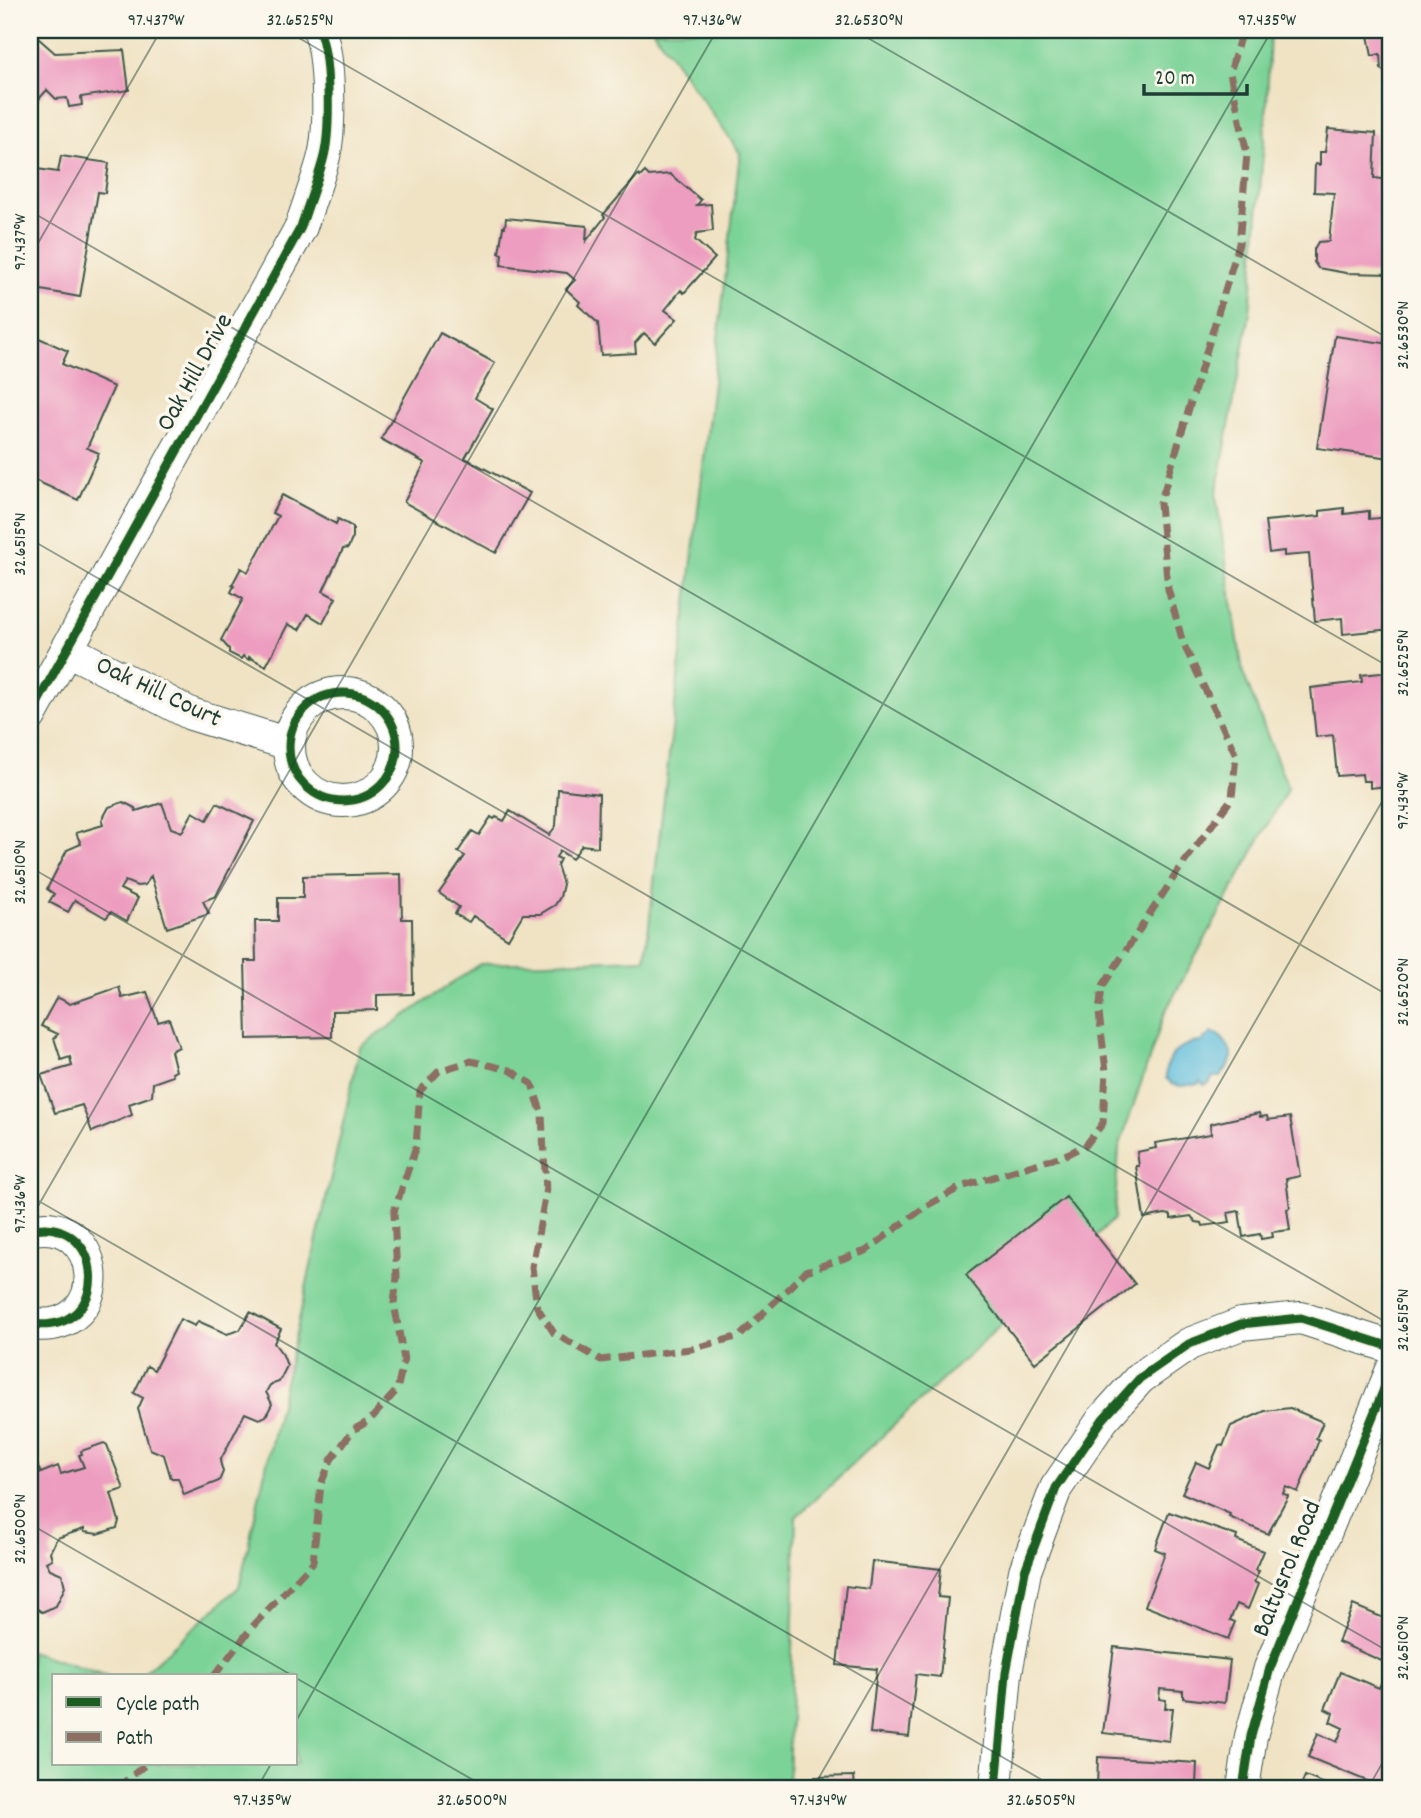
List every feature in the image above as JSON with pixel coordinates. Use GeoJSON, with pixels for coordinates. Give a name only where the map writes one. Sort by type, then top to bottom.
{"type":"FeatureCollection","features":[{"type":"Feature","properties":{"kind":"street","name":"Oak Hill Drive"},"geometry":{"type":"LineString","coordinates":[[30,716],[300,227],[324,157],[328,93],[325,44],[319,30]]}},
{"type":"Feature","properties":{"kind":"street","name":"Oak Hill Court"},"geometry":{"type":"LineString","coordinates":[[68,650],[191,714],[289,744]]}},
{"type":"Feature","properties":{"kind":"street"},"geometry":{"type":"LineString","coordinates":[[30,1230],[55,1230],[69,1236],[81,1246],[89,1259],[92,1274],[90,1290],[84,1304],[73,1315],[60,1323],[44,1326],[30,1324]]}},
{"type":"Feature","properties":{"kind":"street"},"geometry":{"type":"LineString","coordinates":[[996,1788],[1006,1673],[1025,1571],[1056,1488],[1103,1419],[1130,1388],[1189,1344],[1241,1324],[1301,1318],[1391,1347]]}},
{"type":"Feature","properties":{"kind":"street","name":"Baltusrol Road"},"geometry":{"type":"LineString","coordinates":[[1242,1788],[1251,1736],[1270,1668],[1391,1372]]}},
{"type":"Feature","properties":{"kind":"green space"},"geometry":{"type":"Polygon","coordinates":[[[653,30],[1270,30],[1267,104],[1250,313],[1216,496],[1243,673],[1288,788],[1165,1012],[1119,1148],[1114,1219],[796,1517],[788,1788],[30,1788],[30,1651],[102,1674],[52,1674],[52,1766],[298,1766],[298,1674],[142,1674],[239,1587],[360,1047],[480,964],[645,959],[740,153],[653,30]]]}},
{"type":"Feature","properties":{"kind":"water"},"geometry":{"type":"Polygon","coordinates":[[[1212,1033],[1225,1042],[1232,1057],[1221,1077],[1213,1077],[1204,1085],[1200,1081],[1198,1084],[1180,1086],[1172,1084],[1166,1078],[1166,1068],[1173,1054],[1191,1043],[1201,1042],[1212,1033]]]}},
{"type":"Feature","properties":{"kind":"building"},"geometry":{"type":"Polygon","coordinates":[[[1367,30],[1391,30],[1391,76],[1381,69],[1380,54],[1372,56],[1367,30]]]}},
{"type":"Feature","properties":{"kind":"building"},"geometry":{"type":"Polygon","coordinates":[[[30,31],[55,53],[124,50],[129,90],[81,97],[82,105],[69,107],[67,98],[56,99],[47,90],[30,109],[30,31]]]}},
{"type":"Feature","properties":{"kind":"building"},"geometry":{"type":"Polygon","coordinates":[[[1328,129],[1376,133],[1374,178],[1391,180],[1391,274],[1346,273],[1318,268],[1314,262],[1314,249],[1318,242],[1329,241],[1334,193],[1314,192],[1315,164],[1320,165],[1320,152],[1325,152],[1328,129]]]}},
{"type":"Feature","properties":{"kind":"building"},"geometry":{"type":"Polygon","coordinates":[[[61,156],[109,163],[105,193],[98,192],[80,297],[30,288],[30,168],[58,172],[61,156]]]}},
{"type":"Feature","properties":{"kind":"building"},"geometry":{"type":"Polygon","coordinates":[[[645,172],[649,176],[670,174],[701,200],[697,205],[711,204],[713,231],[697,233],[695,240],[715,258],[684,293],[681,290],[665,310],[677,319],[655,343],[644,333],[635,343],[636,353],[601,355],[598,323],[578,305],[580,302],[566,289],[575,280],[567,273],[501,265],[502,254],[499,253],[503,227],[506,218],[587,226],[586,241],[605,217],[603,215],[638,175],[640,177],[645,172]]]}},
{"type":"Feature","properties":{"kind":"building"},"geometry":{"type":"Polygon","coordinates":[[[440,333],[495,363],[475,398],[493,409],[465,458],[530,493],[496,553],[404,502],[425,463],[381,439],[440,333]]]}},
{"type":"Feature","properties":{"kind":"building"},"geometry":{"type":"Polygon","coordinates":[[[30,334],[68,351],[62,364],[114,387],[87,448],[99,453],[78,500],[30,478],[30,334]]]}},
{"type":"Feature","properties":{"kind":"building"},"geometry":{"type":"Polygon","coordinates":[[[1335,336],[1391,344],[1391,458],[1317,448],[1335,336]]]}},
{"type":"Feature","properties":{"kind":"building"},"geometry":{"type":"Polygon","coordinates":[[[282,495],[336,524],[338,519],[353,527],[353,537],[348,548],[343,549],[323,591],[336,598],[323,623],[308,614],[299,630],[288,624],[266,666],[249,657],[249,660],[243,656],[241,659],[229,653],[221,640],[243,599],[231,592],[234,586],[232,585],[241,568],[248,572],[278,516],[272,513],[282,495]]]}},
{"type":"Feature","properties":{"kind":"building"},"geometry":{"type":"Polygon","coordinates":[[[1344,508],[1344,514],[1369,511],[1369,519],[1391,517],[1391,629],[1343,634],[1342,618],[1315,621],[1309,554],[1284,556],[1284,551],[1269,553],[1265,521],[1320,516],[1320,511],[1344,508]]]}},
{"type":"Feature","properties":{"kind":"building"},"geometry":{"type":"Polygon","coordinates":[[[1391,672],[1391,780],[1387,780],[1387,786],[1370,788],[1370,781],[1363,781],[1362,774],[1337,776],[1333,735],[1316,737],[1311,688],[1362,682],[1361,675],[1391,672]]]}},
{"type":"Feature","properties":{"kind":"building"},"geometry":{"type":"Polygon","coordinates":[[[558,789],[599,794],[598,847],[582,845],[572,859],[560,851],[556,857],[560,859],[557,865],[563,884],[555,905],[540,914],[523,914],[508,939],[473,916],[469,922],[455,914],[459,907],[439,893],[465,856],[458,852],[472,831],[479,835],[491,817],[504,821],[510,811],[549,835],[556,826],[558,789]]]}},
{"type":"Feature","properties":{"kind":"building"},"geometry":{"type":"Polygon","coordinates":[[[123,802],[136,811],[162,803],[171,828],[182,832],[193,812],[207,820],[217,803],[254,821],[216,896],[203,901],[209,914],[167,928],[151,876],[145,885],[137,886],[125,881],[120,889],[138,898],[127,921],[111,912],[106,918],[75,900],[68,912],[49,902],[54,894],[47,889],[67,850],[81,844],[76,833],[103,825],[102,820],[109,807],[123,802]]]}},
{"type":"Feature","properties":{"kind":"building"},"geometry":{"type":"Polygon","coordinates":[[[401,874],[402,919],[412,919],[413,994],[377,995],[377,1010],[332,1011],[332,1037],[247,1039],[245,961],[256,961],[255,921],[278,921],[278,898],[303,898],[303,876],[401,874]]]}},
{"type":"Feature","properties":{"kind":"building"},"geometry":{"type":"Polygon","coordinates":[[[119,987],[122,998],[147,992],[158,1022],[169,1019],[179,1047],[171,1051],[176,1071],[172,1073],[173,1076],[153,1083],[152,1096],[129,1104],[132,1115],[92,1132],[82,1105],[55,1113],[41,1075],[72,1066],[70,1057],[61,1060],[54,1038],[58,1034],[41,1026],[57,997],[70,1004],[119,987]]]}},
{"type":"Feature","properties":{"kind":"building"},"geometry":{"type":"Polygon","coordinates":[[[1259,1113],[1260,1117],[1267,1116],[1268,1120],[1290,1117],[1300,1176],[1286,1179],[1290,1230],[1272,1232],[1273,1237],[1261,1239],[1260,1234],[1243,1237],[1239,1211],[1228,1213],[1230,1222],[1203,1226],[1191,1216],[1171,1219],[1171,1215],[1165,1214],[1144,1218],[1136,1166],[1139,1166],[1137,1152],[1156,1148],[1155,1143],[1211,1134],[1210,1124],[1259,1113]]]}},
{"type":"Feature","properties":{"kind":"building"},"geometry":{"type":"Polygon","coordinates":[[[1066,1197],[1135,1284],[1035,1363],[966,1275],[1066,1197]]]}},
{"type":"Feature","properties":{"kind":"building"},"geometry":{"type":"Polygon","coordinates":[[[250,1312],[281,1329],[274,1343],[287,1366],[279,1382],[270,1385],[266,1392],[272,1404],[266,1416],[259,1419],[245,1413],[220,1461],[223,1472],[219,1481],[184,1495],[178,1478],[171,1478],[164,1455],[150,1449],[138,1409],[143,1398],[134,1393],[147,1366],[154,1370],[180,1319],[195,1326],[198,1321],[227,1334],[240,1330],[250,1312]]]}},
{"type":"Feature","properties":{"kind":"building"},"geometry":{"type":"Polygon","coordinates":[[[1290,1408],[1323,1422],[1316,1438],[1319,1440],[1298,1492],[1286,1487],[1283,1493],[1288,1496],[1268,1534],[1182,1493],[1196,1462],[1209,1468],[1219,1445],[1223,1446],[1231,1426],[1265,1411],[1290,1408]]]}},
{"type":"Feature","properties":{"kind":"building"},"geometry":{"type":"Polygon","coordinates":[[[104,1443],[124,1489],[111,1493],[119,1521],[117,1528],[98,1534],[84,1532],[84,1529],[57,1538],[50,1552],[52,1559],[46,1562],[50,1569],[62,1574],[65,1587],[56,1606],[42,1612],[30,1604],[30,1464],[36,1462],[41,1473],[58,1466],[61,1474],[84,1467],[79,1455],[82,1454],[81,1451],[104,1443]]]}},
{"type":"Feature","properties":{"kind":"building"},"geometry":{"type":"Polygon","coordinates":[[[1169,1512],[1237,1536],[1236,1540],[1263,1551],[1255,1570],[1259,1571],[1254,1582],[1258,1584],[1248,1609],[1237,1604],[1230,1620],[1235,1622],[1228,1639],[1145,1606],[1165,1553],[1155,1549],[1169,1512]]]}},
{"type":"Feature","properties":{"kind":"building"},"geometry":{"type":"Polygon","coordinates":[[[872,1561],[941,1569],[938,1597],[948,1598],[940,1677],[916,1674],[909,1737],[870,1733],[877,1669],[837,1665],[846,1586],[869,1589],[872,1561]]]}},
{"type":"Feature","properties":{"kind":"building"},"geometry":{"type":"Polygon","coordinates":[[[1391,1599],[1391,1665],[1338,1642],[1353,1605],[1386,1619],[1391,1599]]]}},
{"type":"Feature","properties":{"kind":"building"},"geometry":{"type":"Polygon","coordinates":[[[1114,1647],[1230,1660],[1225,1703],[1183,1698],[1183,1691],[1160,1689],[1159,1699],[1166,1700],[1165,1708],[1173,1708],[1169,1741],[1103,1733],[1114,1647]]]}},
{"type":"Feature","properties":{"kind":"building"},"geometry":{"type":"Polygon","coordinates":[[[1340,1672],[1379,1688],[1381,1683],[1391,1687],[1391,1788],[1384,1788],[1308,1757],[1318,1733],[1337,1742],[1343,1728],[1330,1722],[1333,1713],[1325,1709],[1340,1672]]]}},
{"type":"Feature","properties":{"kind":"building"},"geometry":{"type":"Polygon","coordinates":[[[1098,1757],[1197,1763],[1196,1784],[1199,1784],[1199,1788],[1097,1788],[1098,1757]]]}},
{"type":"Feature","properties":{"kind":"building"},"geometry":{"type":"Polygon","coordinates":[[[854,1776],[855,1788],[816,1788],[815,1777],[854,1776]]]}},
{"type":"Feature","properties":{"kind":"building"},"geometry":{"type":"Polygon","coordinates":[[[1305,1776],[1335,1788],[1300,1788],[1305,1776]]]}},
{"type":"Feature","properties":{"kind":"marked path"},"geometry":{"type":"LineString","coordinates":[[216,1674],[252,1627],[313,1562],[321,1484],[331,1460],[353,1430],[369,1421],[397,1390],[404,1360],[394,1303],[397,1277],[394,1212],[416,1146],[420,1091],[439,1071],[471,1061],[510,1070],[532,1084],[542,1114],[546,1192],[532,1267],[537,1307],[554,1333],[601,1360],[691,1349],[740,1336],[806,1271],[866,1251],[926,1206],[961,1187],[1065,1155],[1086,1145],[1103,1123],[1106,1071],[1099,1013],[1102,987],[1178,871],[1232,798],[1236,755],[1183,643],[1168,589],[1160,504],[1239,244],[1247,154],[1230,73],[1242,30]]}},
{"type":"Feature","properties":{"kind":"marked path"},"geometry":{"type":"LineString","coordinates":[[117,1788],[144,1766]]}},
{"type":"Feature","properties":{"kind":"cycle path"},"geometry":{"type":"LineString","coordinates":[[30,716],[301,227],[326,148],[327,75],[319,30]]}},
{"type":"Feature","properties":{"kind":"cycle path"},"geometry":{"type":"LineString","coordinates":[[343,693],[364,697],[381,709],[393,726],[397,747],[393,768],[381,785],[364,797],[343,801],[322,797],[305,785],[293,768],[289,747],[293,726],[305,709],[322,697],[343,693]]}},
{"type":"Feature","properties":{"kind":"cycle path"},"geometry":{"type":"LineString","coordinates":[[30,1230],[55,1229],[73,1238],[85,1255],[90,1274],[88,1295],[77,1312],[58,1323],[30,1324]]}},
{"type":"Feature","properties":{"kind":"cycle path"},"geometry":{"type":"LineString","coordinates":[[996,1788],[1006,1673],[1025,1571],[1056,1488],[1103,1419],[1140,1378],[1189,1344],[1241,1324],[1301,1318],[1391,1347]]}},
{"type":"Feature","properties":{"kind":"cycle path"},"geometry":{"type":"LineString","coordinates":[[1243,1788],[1251,1736],[1270,1668],[1391,1372]]}}]}
